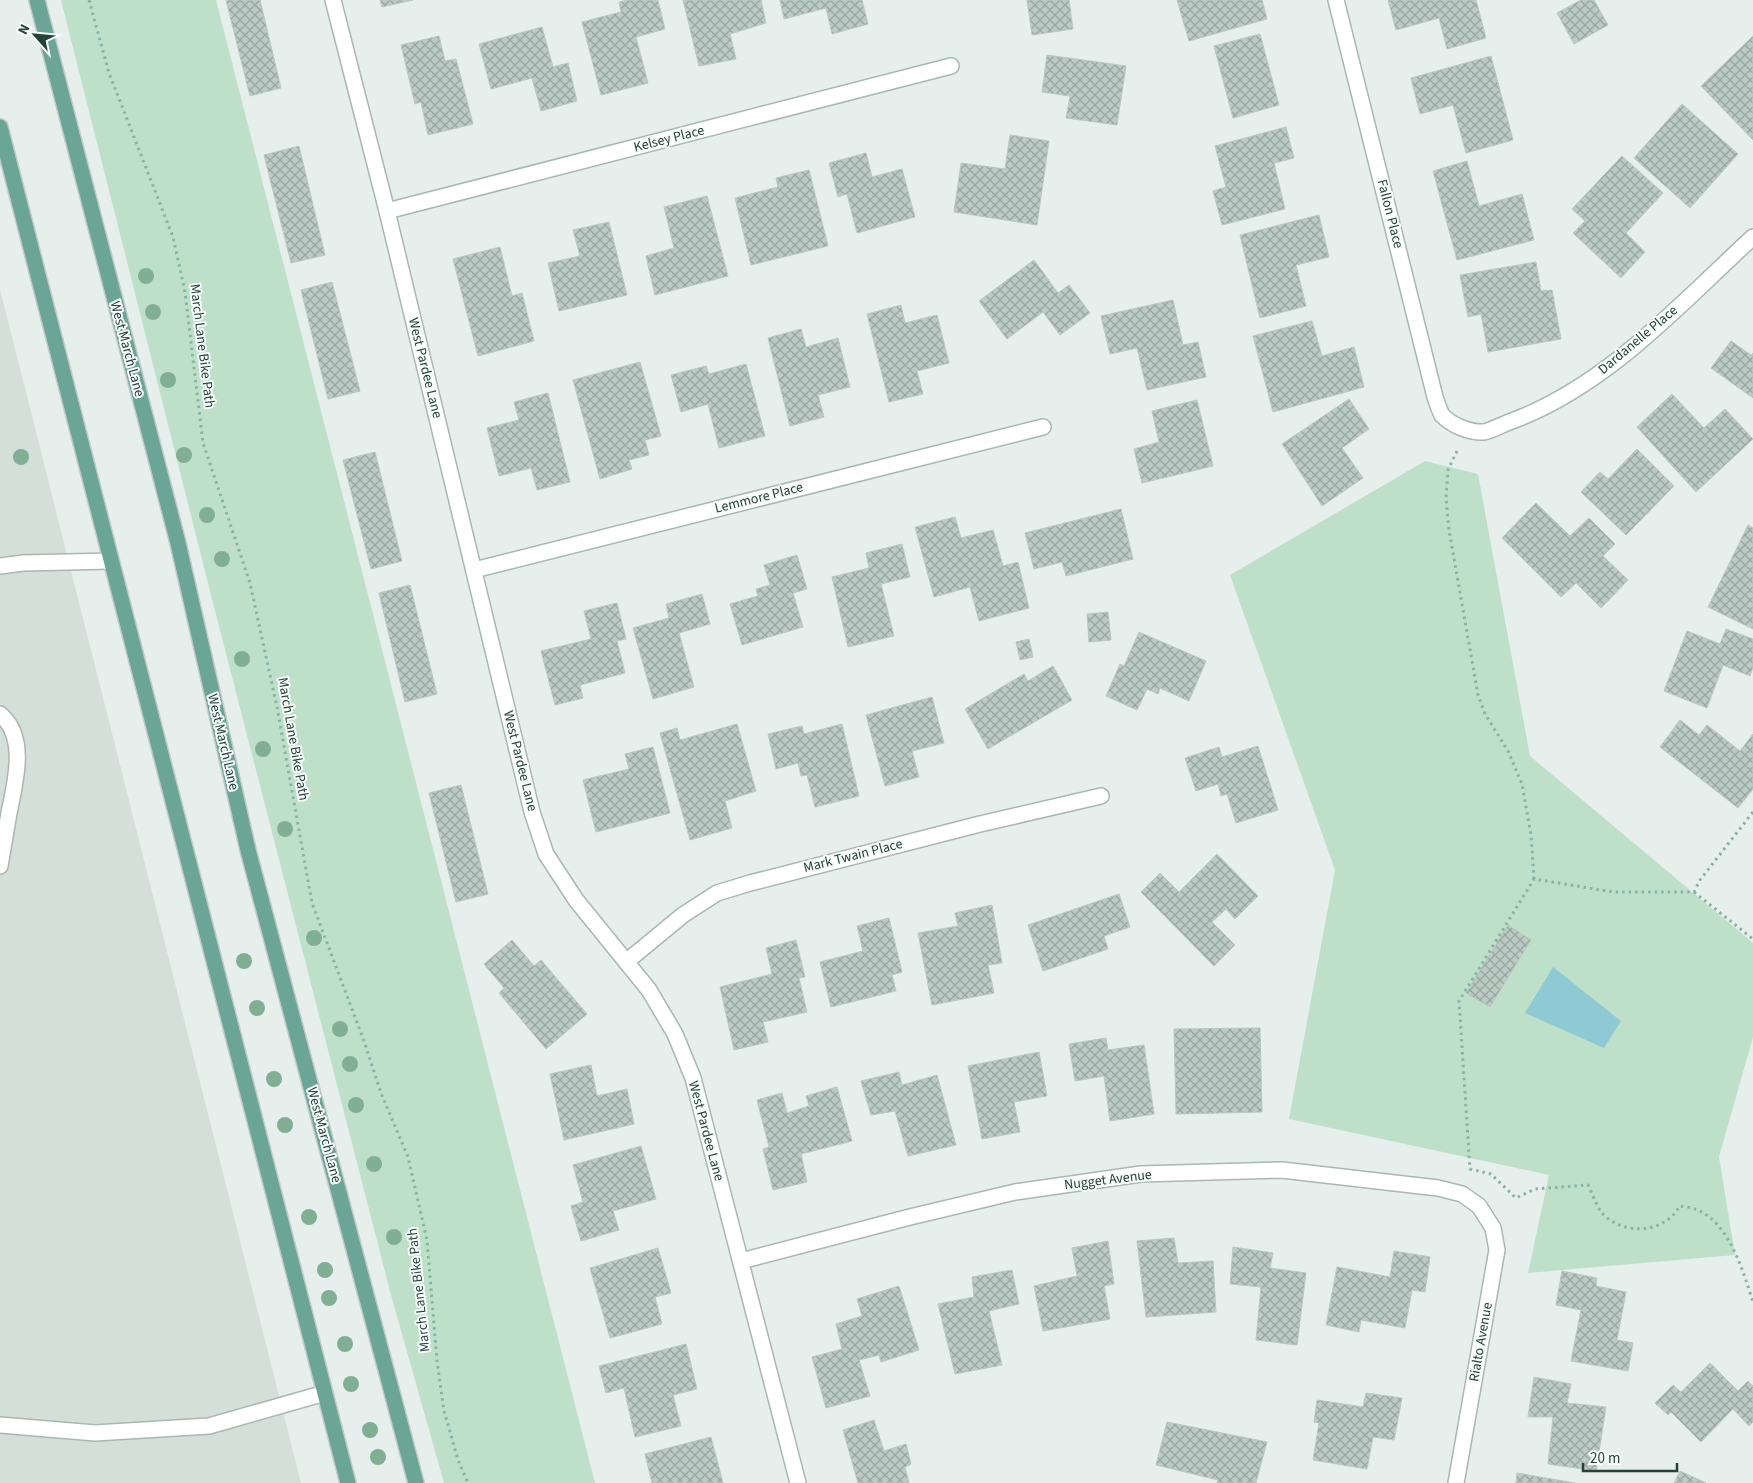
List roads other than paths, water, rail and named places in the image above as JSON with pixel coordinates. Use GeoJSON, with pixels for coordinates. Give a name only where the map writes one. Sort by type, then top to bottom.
{"type":"FeatureCollection","features":[{"type":"Feature","properties":{"kind":"main road","name":"West March Lane"},"geometry":{"type":"LineString","coordinates":[[37,0],[178,543],[248,850],[416,1483]]}},
{"type":"Feature","properties":{"kind":"main road"},"geometry":{"type":"LineString","coordinates":[[0,127],[348,1483]]}},
{"type":"Feature","properties":{"kind":"street","name":"West Pardee Lane"},"geometry":{"type":"LineString","coordinates":[[333,0],[387,211],[532,812],[546,854],[576,900],[649,990],[675,1034],[692,1078],[798,1483]]}},
{"type":"Feature","properties":{"kind":"street","name":"Fallon Place"},"geometry":{"type":"LineString","coordinates":[[1336,0],[1435,397],[1442,414],[1453,423]]}},
{"type":"Feature","properties":{"kind":"street","name":"Kelsey Place"},"geometry":{"type":"LineString","coordinates":[[387,211],[951,66]]}},
{"type":"Feature","properties":{"kind":"street","name":"Dardanelle Place"},"geometry":{"type":"LineString","coordinates":[[1453,423],[1467,430],[1484,432],[1538,411],[1604,371],[1645,337],[1753,237]]}},
{"type":"Feature","properties":{"kind":"street","name":"Lemmore Place"},"geometry":{"type":"LineString","coordinates":[[474,570],[1043,427]]}},
{"type":"Feature","properties":{"kind":"street"},"geometry":{"type":"LineString","coordinates":[[0,566],[23,563],[111,561]]}},
{"type":"Feature","properties":{"kind":"street"},"geometry":{"type":"LineString","coordinates":[[0,714],[7,720],[16,743],[17,768],[0,866]]}},
{"type":"Feature","properties":{"kind":"street","name":"Mark Twain Place"},"geometry":{"type":"LineString","coordinates":[[626,962],[683,915],[717,894],[750,883],[970,826],[1102,796]]}},
{"type":"Feature","properties":{"kind":"street","name":"Nugget Avenue"},"geometry":{"type":"LineString","coordinates":[[741,1261],[1015,1192],[1141,1174],[1282,1170],[1438,1188],[1462,1194],[1479,1206]]}},
{"type":"Feature","properties":{"kind":"street","name":"Rialto Avenue"},"geometry":{"type":"LineString","coordinates":[[1456,1483],[1497,1250],[1493,1228],[1479,1206]]}},
{"type":"Feature","properties":{"kind":"street"},"geometry":{"type":"LineString","coordinates":[[0,1425],[95,1433],[209,1426],[325,1393]]}},
{"type":"Feature","properties":{"kind":"water"},"geometry":{"type":"Polygon","coordinates":[[[1553,967],[1621,1021],[1604,1048],[1525,1013],[1553,967]]]}}]}
